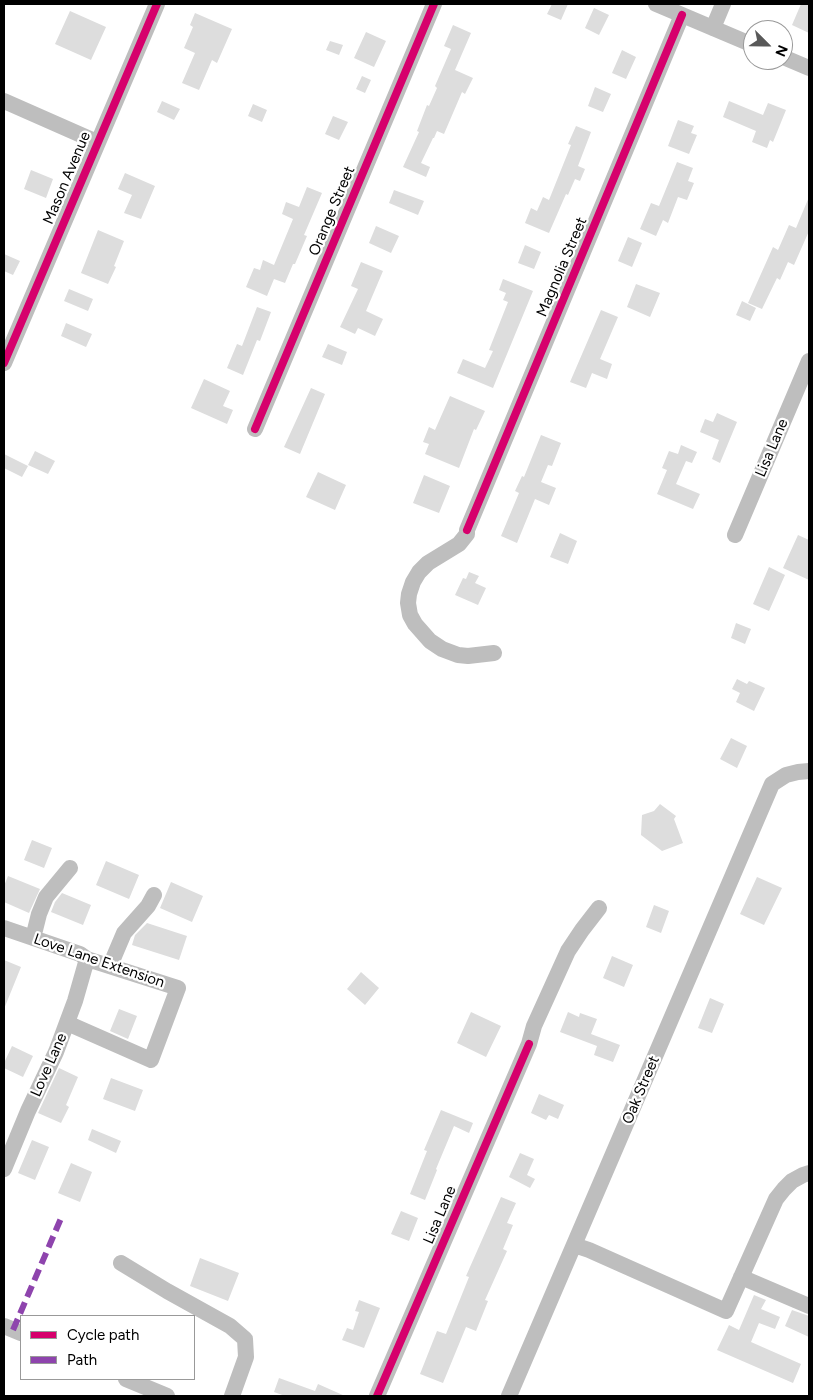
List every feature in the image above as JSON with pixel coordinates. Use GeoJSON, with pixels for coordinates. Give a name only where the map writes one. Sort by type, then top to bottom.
{"type":"FeatureCollection","features":[{"type":"Feature","properties":{"kind":"street","name":"Mason Avenue"},"geometry":{"type":"LineString","coordinates":[[4,362],[158,4]]}},
{"type":"Feature","properties":{"kind":"street","name":"Orange Street"},"geometry":{"type":"LineString","coordinates":[[255,429],[434,4]]}},
{"type":"Feature","properties":{"kind":"street"},"geometry":{"type":"LineString","coordinates":[[656,4],[743,40]]}},
{"type":"Feature","properties":{"kind":"street"},"geometry":{"type":"LineString","coordinates":[[713,28],[723,4]]}},
{"type":"Feature","properties":{"kind":"street","name":"Magnolia Street"},"geometry":{"type":"LineString","coordinates":[[494,653],[468,656],[458,655],[442,649],[430,641],[415,624],[410,615],[409,594],[419,572],[428,563],[459,544],[465,538],[682,15]]}},
{"type":"Feature","properties":{"kind":"street"},"geometry":{"type":"LineString","coordinates":[[793,61],[809,68]]}},
{"type":"Feature","properties":{"kind":"street"},"geometry":{"type":"LineString","coordinates":[[4,100],[98,142]]}},
{"type":"Feature","properties":{"kind":"street","name":"Lisa Lane"},"geometry":{"type":"LineString","coordinates":[[735,535],[809,362]]}},
{"type":"Feature","properties":{"kind":"street","name":"Oak Street"},"geometry":{"type":"LineString","coordinates":[[509,1396],[772,784],[786,775],[809,770]]}},
{"type":"Feature","properties":{"kind":"street"},"geometry":{"type":"LineString","coordinates":[[33,938],[39,914],[46,897],[70,868]]}},
{"type":"Feature","properties":{"kind":"street"},"geometry":{"type":"LineString","coordinates":[[110,966],[124,933],[148,906],[154,895]]}},
{"type":"Feature","properties":{"kind":"street","name":"Lisa Lane"},"geometry":{"type":"LineString","coordinates":[[377,1396],[529,1044],[534,1026],[568,951],[599,908]]}},
{"type":"Feature","properties":{"kind":"street","name":"Love Lane Extension"},"geometry":{"type":"LineString","coordinates":[[4,928],[80,954],[87,959],[178,988],[151,1060],[67,1023]]}},
{"type":"Feature","properties":{"kind":"street","name":"Love Lane"},"geometry":{"type":"LineString","coordinates":[[4,1169],[28,1111],[56,1052],[75,1001],[87,959]]}},
{"type":"Feature","properties":{"kind":"street"},"geometry":{"type":"LineString","coordinates":[[574,1245],[726,1311],[776,1199],[792,1181],[809,1173]]}},
{"type":"Feature","properties":{"kind":"street"},"geometry":{"type":"LineString","coordinates":[[121,1263],[230,1326],[245,1340],[246,1357],[232,1396]]}},
{"type":"Feature","properties":{"kind":"street"},"geometry":{"type":"LineString","coordinates":[[741,1277],[809,1306]]}},
{"type":"Feature","properties":{"kind":"street"},"geometry":{"type":"LineString","coordinates":[[4,1326],[20,1333]]}},
{"type":"Feature","properties":{"kind":"street"},"geometry":{"type":"LineString","coordinates":[[128,1380],[167,1396]]}},
{"type":"Feature","properties":{"kind":"building"},"geometry":{"type":"Polygon","coordinates":[[[552,4],[568,4],[561,20],[547,14],[552,4]]]}},
{"type":"Feature","properties":{"kind":"building"},"geometry":{"type":"Polygon","coordinates":[[[801,4],[809,4],[809,33],[793,25],[801,4]]]}},
{"type":"Feature","properties":{"kind":"building"},"geometry":{"type":"Polygon","coordinates":[[[594,8],[609,15],[599,35],[585,28],[594,8]]]}},
{"type":"Feature","properties":{"kind":"building"},"geometry":{"type":"Polygon","coordinates":[[[70,11],[106,27],[91,60],[55,44],[70,11]]]}},
{"type":"Feature","properties":{"kind":"building"},"geometry":{"type":"Polygon","coordinates":[[[195,13],[232,29],[217,63],[212,60],[199,90],[182,83],[195,53],[184,48],[193,27],[190,25],[195,13]]]}},
{"type":"Feature","properties":{"kind":"building"},"geometry":{"type":"Polygon","coordinates":[[[453,25],[471,33],[455,70],[473,78],[465,94],[462,92],[444,134],[437,131],[421,163],[430,167],[426,177],[403,167],[419,132],[417,131],[427,105],[429,106],[437,88],[435,86],[451,49],[444,46],[453,25]]]}},
{"type":"Feature","properties":{"kind":"building"},"geometry":{"type":"Polygon","coordinates":[[[366,32],[386,41],[374,67],[354,58],[366,32]]]}},
{"type":"Feature","properties":{"kind":"building"},"geometry":{"type":"Polygon","coordinates":[[[330,41],[343,45],[339,55],[326,50],[330,41]]]}},
{"type":"Feature","properties":{"kind":"building"},"geometry":{"type":"Polygon","coordinates":[[[622,50],[636,57],[626,79],[612,73],[622,50]]]}},
{"type":"Feature","properties":{"kind":"building"},"geometry":{"type":"Polygon","coordinates":[[[362,76],[371,80],[365,93],[356,89],[362,76]]]}},
{"type":"Feature","properties":{"kind":"building"},"geometry":{"type":"Polygon","coordinates":[[[595,87],[611,94],[603,112],[588,106],[595,87]]]}},
{"type":"Feature","properties":{"kind":"building"},"geometry":{"type":"Polygon","coordinates":[[[162,101],[180,109],[174,120],[157,112],[162,101]]]}},
{"type":"Feature","properties":{"kind":"building"},"geometry":{"type":"Polygon","coordinates":[[[729,101],[763,115],[768,103],[786,110],[773,142],[770,140],[767,148],[752,142],[756,131],[723,117],[729,101]]]}},
{"type":"Feature","properties":{"kind":"building"},"geometry":{"type":"Polygon","coordinates":[[[253,104],[267,110],[262,122],[248,116],[253,104]]]}},
{"type":"Feature","properties":{"kind":"building"},"geometry":{"type":"Polygon","coordinates":[[[333,116],[348,122],[339,140],[325,134],[333,116]]]}},
{"type":"Feature","properties":{"kind":"building"},"geometry":{"type":"Polygon","coordinates":[[[678,120],[694,126],[691,133],[697,135],[689,154],[668,146],[678,120]]]}},
{"type":"Feature","properties":{"kind":"building"},"geometry":{"type":"Polygon","coordinates":[[[576,126],[591,132],[578,166],[585,169],[580,181],[575,179],[568,195],[566,194],[549,233],[525,223],[531,208],[537,211],[543,197],[549,200],[571,145],[568,144],[576,126]]]}},
{"type":"Feature","properties":{"kind":"building"},"geometry":{"type":"Polygon","coordinates":[[[677,162],[693,168],[688,181],[694,183],[687,200],[678,197],[668,223],[663,220],[656,236],[640,229],[651,203],[659,206],[677,162]]]}},
{"type":"Feature","properties":{"kind":"building"},"geometry":{"type":"Polygon","coordinates":[[[31,170],[53,179],[46,198],[24,189],[31,170]]]}},
{"type":"Feature","properties":{"kind":"building"},"geometry":{"type":"Polygon","coordinates":[[[125,173],[155,186],[141,219],[124,213],[132,195],[118,189],[125,173]]]}},
{"type":"Feature","properties":{"kind":"building"},"geometry":{"type":"Polygon","coordinates":[[[307,187],[322,193],[304,235],[307,236],[285,283],[274,279],[267,296],[246,287],[254,268],[260,270],[263,260],[274,265],[293,219],[282,214],[286,202],[299,207],[307,187]]]}},
{"type":"Feature","properties":{"kind":"building"},"geometry":{"type":"Polygon","coordinates":[[[394,190],[424,201],[418,215],[389,203],[394,190]]]}},
{"type":"Feature","properties":{"kind":"building"},"geometry":{"type":"Polygon","coordinates":[[[809,197],[809,231],[794,265],[788,262],[780,280],[777,278],[762,309],[748,303],[773,247],[778,250],[789,225],[796,228],[809,197]]]}},
{"type":"Feature","properties":{"kind":"building"},"geometry":{"type":"Polygon","coordinates":[[[376,226],[399,236],[391,253],[369,243],[376,226]]]}},
{"type":"Feature","properties":{"kind":"building"},"geometry":{"type":"Polygon","coordinates":[[[98,230],[124,241],[114,266],[116,267],[108,284],[81,273],[98,230]]]}},
{"type":"Feature","properties":{"kind":"building"},"geometry":{"type":"Polygon","coordinates":[[[628,237],[642,243],[632,267],[618,261],[628,237]]]}},
{"type":"Feature","properties":{"kind":"building"},"geometry":{"type":"Polygon","coordinates":[[[525,245],[541,252],[534,269],[518,263],[525,245]]]}},
{"type":"Feature","properties":{"kind":"building"},"geometry":{"type":"Polygon","coordinates":[[[4,254],[20,261],[13,275],[4,271],[4,254]]]}},
{"type":"Feature","properties":{"kind":"building"},"geometry":{"type":"Polygon","coordinates":[[[361,262],[383,271],[366,311],[383,319],[375,336],[358,328],[355,334],[340,327],[358,289],[351,286],[361,262]]]}},
{"type":"Feature","properties":{"kind":"building"},"geometry":{"type":"Polygon","coordinates":[[[503,279],[533,291],[493,388],[457,373],[463,359],[485,368],[493,351],[489,350],[508,302],[503,300],[506,293],[499,290],[503,279]]]}},
{"type":"Feature","properties":{"kind":"building"},"geometry":{"type":"Polygon","coordinates":[[[636,284],[660,293],[650,317],[627,307],[636,284]]]}},
{"type":"Feature","properties":{"kind":"building"},"geometry":{"type":"Polygon","coordinates":[[[69,289],[93,299],[88,311],[64,301],[69,289]]]}},
{"type":"Feature","properties":{"kind":"building"},"geometry":{"type":"Polygon","coordinates":[[[742,301],[756,308],[750,321],[736,315],[742,301]]]}},
{"type":"Feature","properties":{"kind":"building"},"geometry":{"type":"Polygon","coordinates":[[[257,307],[271,312],[260,341],[257,340],[243,375],[227,368],[237,344],[242,346],[257,307]]]}},
{"type":"Feature","properties":{"kind":"building"},"geometry":{"type":"Polygon","coordinates":[[[601,310],[618,317],[600,359],[612,364],[607,379],[592,373],[586,388],[570,382],[601,310]]]}},
{"type":"Feature","properties":{"kind":"building"},"geometry":{"type":"Polygon","coordinates":[[[66,323],[92,334],[86,347],[61,336],[66,323]]]}},
{"type":"Feature","properties":{"kind":"building"},"geometry":{"type":"Polygon","coordinates":[[[328,344],[347,352],[342,365],[322,357],[328,344]]]}},
{"type":"Feature","properties":{"kind":"building"},"geometry":{"type":"Polygon","coordinates":[[[204,379],[230,391],[223,406],[233,410],[227,424],[191,408],[204,379]]]}},
{"type":"Feature","properties":{"kind":"building"},"geometry":{"type":"Polygon","coordinates":[[[311,388],[325,394],[300,454],[284,447],[311,388]]]}},
{"type":"Feature","properties":{"kind":"building"},"geometry":{"type":"Polygon","coordinates":[[[450,396],[485,411],[476,430],[474,429],[459,468],[425,454],[429,444],[423,442],[429,427],[435,430],[450,396]]]}},
{"type":"Feature","properties":{"kind":"building"},"geometry":{"type":"Polygon","coordinates":[[[717,413],[737,422],[720,463],[712,459],[719,440],[700,432],[705,419],[713,422],[717,413]]]}},
{"type":"Feature","properties":{"kind":"building"},"geometry":{"type":"Polygon","coordinates":[[[541,435],[561,443],[552,466],[548,465],[541,482],[556,488],[549,505],[535,499],[517,543],[501,536],[519,493],[515,491],[522,476],[524,477],[541,435]]]}},
{"type":"Feature","properties":{"kind":"building"},"geometry":{"type":"Polygon","coordinates":[[[681,445],[697,452],[692,463],[686,461],[676,484],[700,494],[693,509],[657,494],[667,470],[662,468],[669,451],[678,454],[681,445]]]}},
{"type":"Feature","properties":{"kind":"building"},"geometry":{"type":"Polygon","coordinates":[[[35,451],[55,461],[48,474],[28,465],[35,451]]]}},
{"type":"Feature","properties":{"kind":"building"},"geometry":{"type":"Polygon","coordinates":[[[4,454],[28,466],[22,477],[4,468],[4,454]]]}},
{"type":"Feature","properties":{"kind":"building"},"geometry":{"type":"Polygon","coordinates":[[[318,472],[346,485],[335,510],[306,497],[318,472]]]}},
{"type":"Feature","properties":{"kind":"building"},"geometry":{"type":"Polygon","coordinates":[[[424,475],[450,486],[439,513],[413,503],[424,475]]]}},
{"type":"Feature","properties":{"kind":"building"},"geometry":{"type":"Polygon","coordinates":[[[560,533],[577,541],[568,564],[550,557],[560,533]]]}},
{"type":"Feature","properties":{"kind":"building"},"geometry":{"type":"Polygon","coordinates":[[[798,535],[809,540],[809,580],[783,568],[798,535]]]}},
{"type":"Feature","properties":{"kind":"building"},"geometry":{"type":"Polygon","coordinates":[[[769,567],[785,575],[769,611],[753,604],[769,567]]]}},
{"type":"Feature","properties":{"kind":"building"},"geometry":{"type":"Polygon","coordinates":[[[469,572],[479,576],[475,583],[486,588],[478,605],[455,595],[463,578],[466,579],[469,572]]]}},
{"type":"Feature","properties":{"kind":"building"},"geometry":{"type":"Polygon","coordinates":[[[736,623],[751,629],[745,644],[731,638],[736,623]]]}},
{"type":"Feature","properties":{"kind":"building"},"geometry":{"type":"Polygon","coordinates":[[[737,679],[747,684],[749,681],[765,688],[754,711],[736,702],[740,693],[732,689],[737,679]]]}},
{"type":"Feature","properties":{"kind":"building"},"geometry":{"type":"Polygon","coordinates":[[[731,738],[747,746],[737,768],[720,759],[731,738]]]}},
{"type":"Feature","properties":{"kind":"building"},"geometry":{"type":"Polygon","coordinates":[[[660,804],[676,816],[674,819],[683,843],[662,851],[641,835],[642,815],[654,811],[660,804]]]}},
{"type":"Feature","properties":{"kind":"building"},"geometry":{"type":"Polygon","coordinates":[[[32,840],[52,848],[44,868],[24,860],[32,840]]]}},
{"type":"Feature","properties":{"kind":"building"},"geometry":{"type":"Polygon","coordinates":[[[106,861],[139,875],[129,899],[96,885],[106,861]]]}},
{"type":"Feature","properties":{"kind":"building"},"geometry":{"type":"Polygon","coordinates":[[[8,876],[40,889],[29,913],[4,902],[4,886],[8,876]]]}},
{"type":"Feature","properties":{"kind":"building"},"geometry":{"type":"Polygon","coordinates":[[[757,877],[782,888],[764,925],[740,914],[757,877]]]}},
{"type":"Feature","properties":{"kind":"building"},"geometry":{"type":"Polygon","coordinates":[[[171,882],[203,896],[192,922],[160,908],[171,882]]]}},
{"type":"Feature","properties":{"kind":"building"},"geometry":{"type":"Polygon","coordinates":[[[62,893],[91,905],[83,925],[51,912],[55,902],[62,893]]]}},
{"type":"Feature","properties":{"kind":"building"},"geometry":{"type":"Polygon","coordinates":[[[654,905],[669,911],[661,933],[646,927],[654,905]]]}},
{"type":"Feature","properties":{"kind":"building"},"geometry":{"type":"Polygon","coordinates":[[[147,923],[187,936],[179,960],[132,945],[135,935],[147,923]]]}},
{"type":"Feature","properties":{"kind":"building"},"geometry":{"type":"Polygon","coordinates":[[[612,956],[633,965],[624,987],[603,978],[612,956]]]}},
{"type":"Feature","properties":{"kind":"building"},"geometry":{"type":"Polygon","coordinates":[[[4,960],[21,967],[4,1009],[4,960]]]}},
{"type":"Feature","properties":{"kind":"building"},"geometry":{"type":"Polygon","coordinates":[[[361,972],[379,988],[365,1005],[347,989],[361,972]]]}},
{"type":"Feature","properties":{"kind":"building"},"geometry":{"type":"Polygon","coordinates":[[[710,998],[724,1004],[712,1033],[698,1028],[710,998]]]}},
{"type":"Feature","properties":{"kind":"building"},"geometry":{"type":"Polygon","coordinates":[[[119,1009],[137,1016],[128,1039],[110,1031],[119,1009]]]}},
{"type":"Feature","properties":{"kind":"building"},"geometry":{"type":"Polygon","coordinates":[[[471,1012],[501,1026],[486,1057],[457,1043],[471,1012]]]}},
{"type":"Feature","properties":{"kind":"building"},"geometry":{"type":"Polygon","coordinates":[[[568,1012],[579,1017],[580,1013],[597,1019],[591,1034],[620,1045],[613,1062],[594,1055],[597,1046],[560,1032],[568,1012]]]}},
{"type":"Feature","properties":{"kind":"building"},"geometry":{"type":"Polygon","coordinates":[[[12,1046],[33,1056],[23,1077],[4,1068],[4,1063],[12,1046]]]}},
{"type":"Feature","properties":{"kind":"building"},"geometry":{"type":"Polygon","coordinates":[[[59,1068],[78,1077],[66,1105],[69,1107],[61,1123],[38,1113],[59,1068]]]}},
{"type":"Feature","properties":{"kind":"building"},"geometry":{"type":"Polygon","coordinates":[[[111,1078],[143,1090],[135,1111],[103,1099],[111,1078]]]}},
{"type":"Feature","properties":{"kind":"building"},"geometry":{"type":"Polygon","coordinates":[[[539,1094],[564,1105],[558,1119],[549,1115],[546,1120],[531,1113],[539,1094]]]}},
{"type":"Feature","properties":{"kind":"building"},"geometry":{"type":"Polygon","coordinates":[[[441,1110],[473,1123],[469,1133],[454,1126],[425,1200],[410,1194],[427,1151],[424,1150],[441,1110]]]}},
{"type":"Feature","properties":{"kind":"building"},"geometry":{"type":"Polygon","coordinates":[[[92,1129],[121,1141],[116,1153],[88,1140],[92,1129]]]}},
{"type":"Feature","properties":{"kind":"building"},"geometry":{"type":"Polygon","coordinates":[[[32,1140],[49,1147],[35,1180],[18,1173],[32,1140]]]}},
{"type":"Feature","properties":{"kind":"building"},"geometry":{"type":"Polygon","coordinates":[[[520,1153],[534,1159],[527,1175],[535,1179],[530,1188],[509,1177],[520,1153]]]}},
{"type":"Feature","properties":{"kind":"building"},"geometry":{"type":"Polygon","coordinates":[[[71,1163],[92,1172],[80,1202],[58,1193],[71,1163]]]}},
{"type":"Feature","properties":{"kind":"building"},"geometry":{"type":"Polygon","coordinates":[[[501,1197],[516,1203],[507,1223],[513,1225],[503,1249],[507,1251],[485,1300],[488,1301],[476,1331],[466,1327],[443,1383],[420,1374],[437,1331],[446,1334],[469,1277],[466,1276],[501,1197]]]}},
{"type":"Feature","properties":{"kind":"building"},"geometry":{"type":"Polygon","coordinates":[[[401,1211],[418,1218],[409,1241],[391,1234],[401,1211]]]}},
{"type":"Feature","properties":{"kind":"building"},"geometry":{"type":"Polygon","coordinates":[[[200,1258],[239,1273],[228,1301],[190,1286],[200,1258]]]}},
{"type":"Feature","properties":{"kind":"building"},"geometry":{"type":"Polygon","coordinates":[[[754,1295],[766,1300],[761,1309],[780,1317],[775,1329],[759,1323],[751,1342],[801,1364],[793,1383],[717,1350],[729,1325],[739,1330],[754,1295]]]}},
{"type":"Feature","properties":{"kind":"building"},"geometry":{"type":"Polygon","coordinates":[[[359,1300],[380,1308],[364,1348],[342,1340],[347,1328],[353,1330],[359,1312],[355,1311],[359,1300]]]}},
{"type":"Feature","properties":{"kind":"building"},"geometry":{"type":"Polygon","coordinates":[[[792,1310],[809,1316],[809,1337],[785,1326],[792,1310]]]}},
{"type":"Feature","properties":{"kind":"building"},"geometry":{"type":"Polygon","coordinates":[[[279,1378],[315,1391],[318,1384],[345,1396],[285,1396],[274,1392],[279,1378]]]}},
{"type":"Feature","properties":{"kind":"marked path"},"geometry":{"type":"LineString","coordinates":[[13,1330],[62,1216]]}},
{"type":"Feature","properties":{"kind":"cycle path"},"geometry":{"type":"LineString","coordinates":[[4,363],[157,4]]}},
{"type":"Feature","properties":{"kind":"cycle path"},"geometry":{"type":"LineString","coordinates":[[255,429],[434,4]]}},
{"type":"Feature","properties":{"kind":"cycle path"},"geometry":{"type":"LineString","coordinates":[[467,530],[682,15]]}},
{"type":"Feature","properties":{"kind":"cycle path"},"geometry":{"type":"LineString","coordinates":[[377,1396],[529,1044]]}}]}
